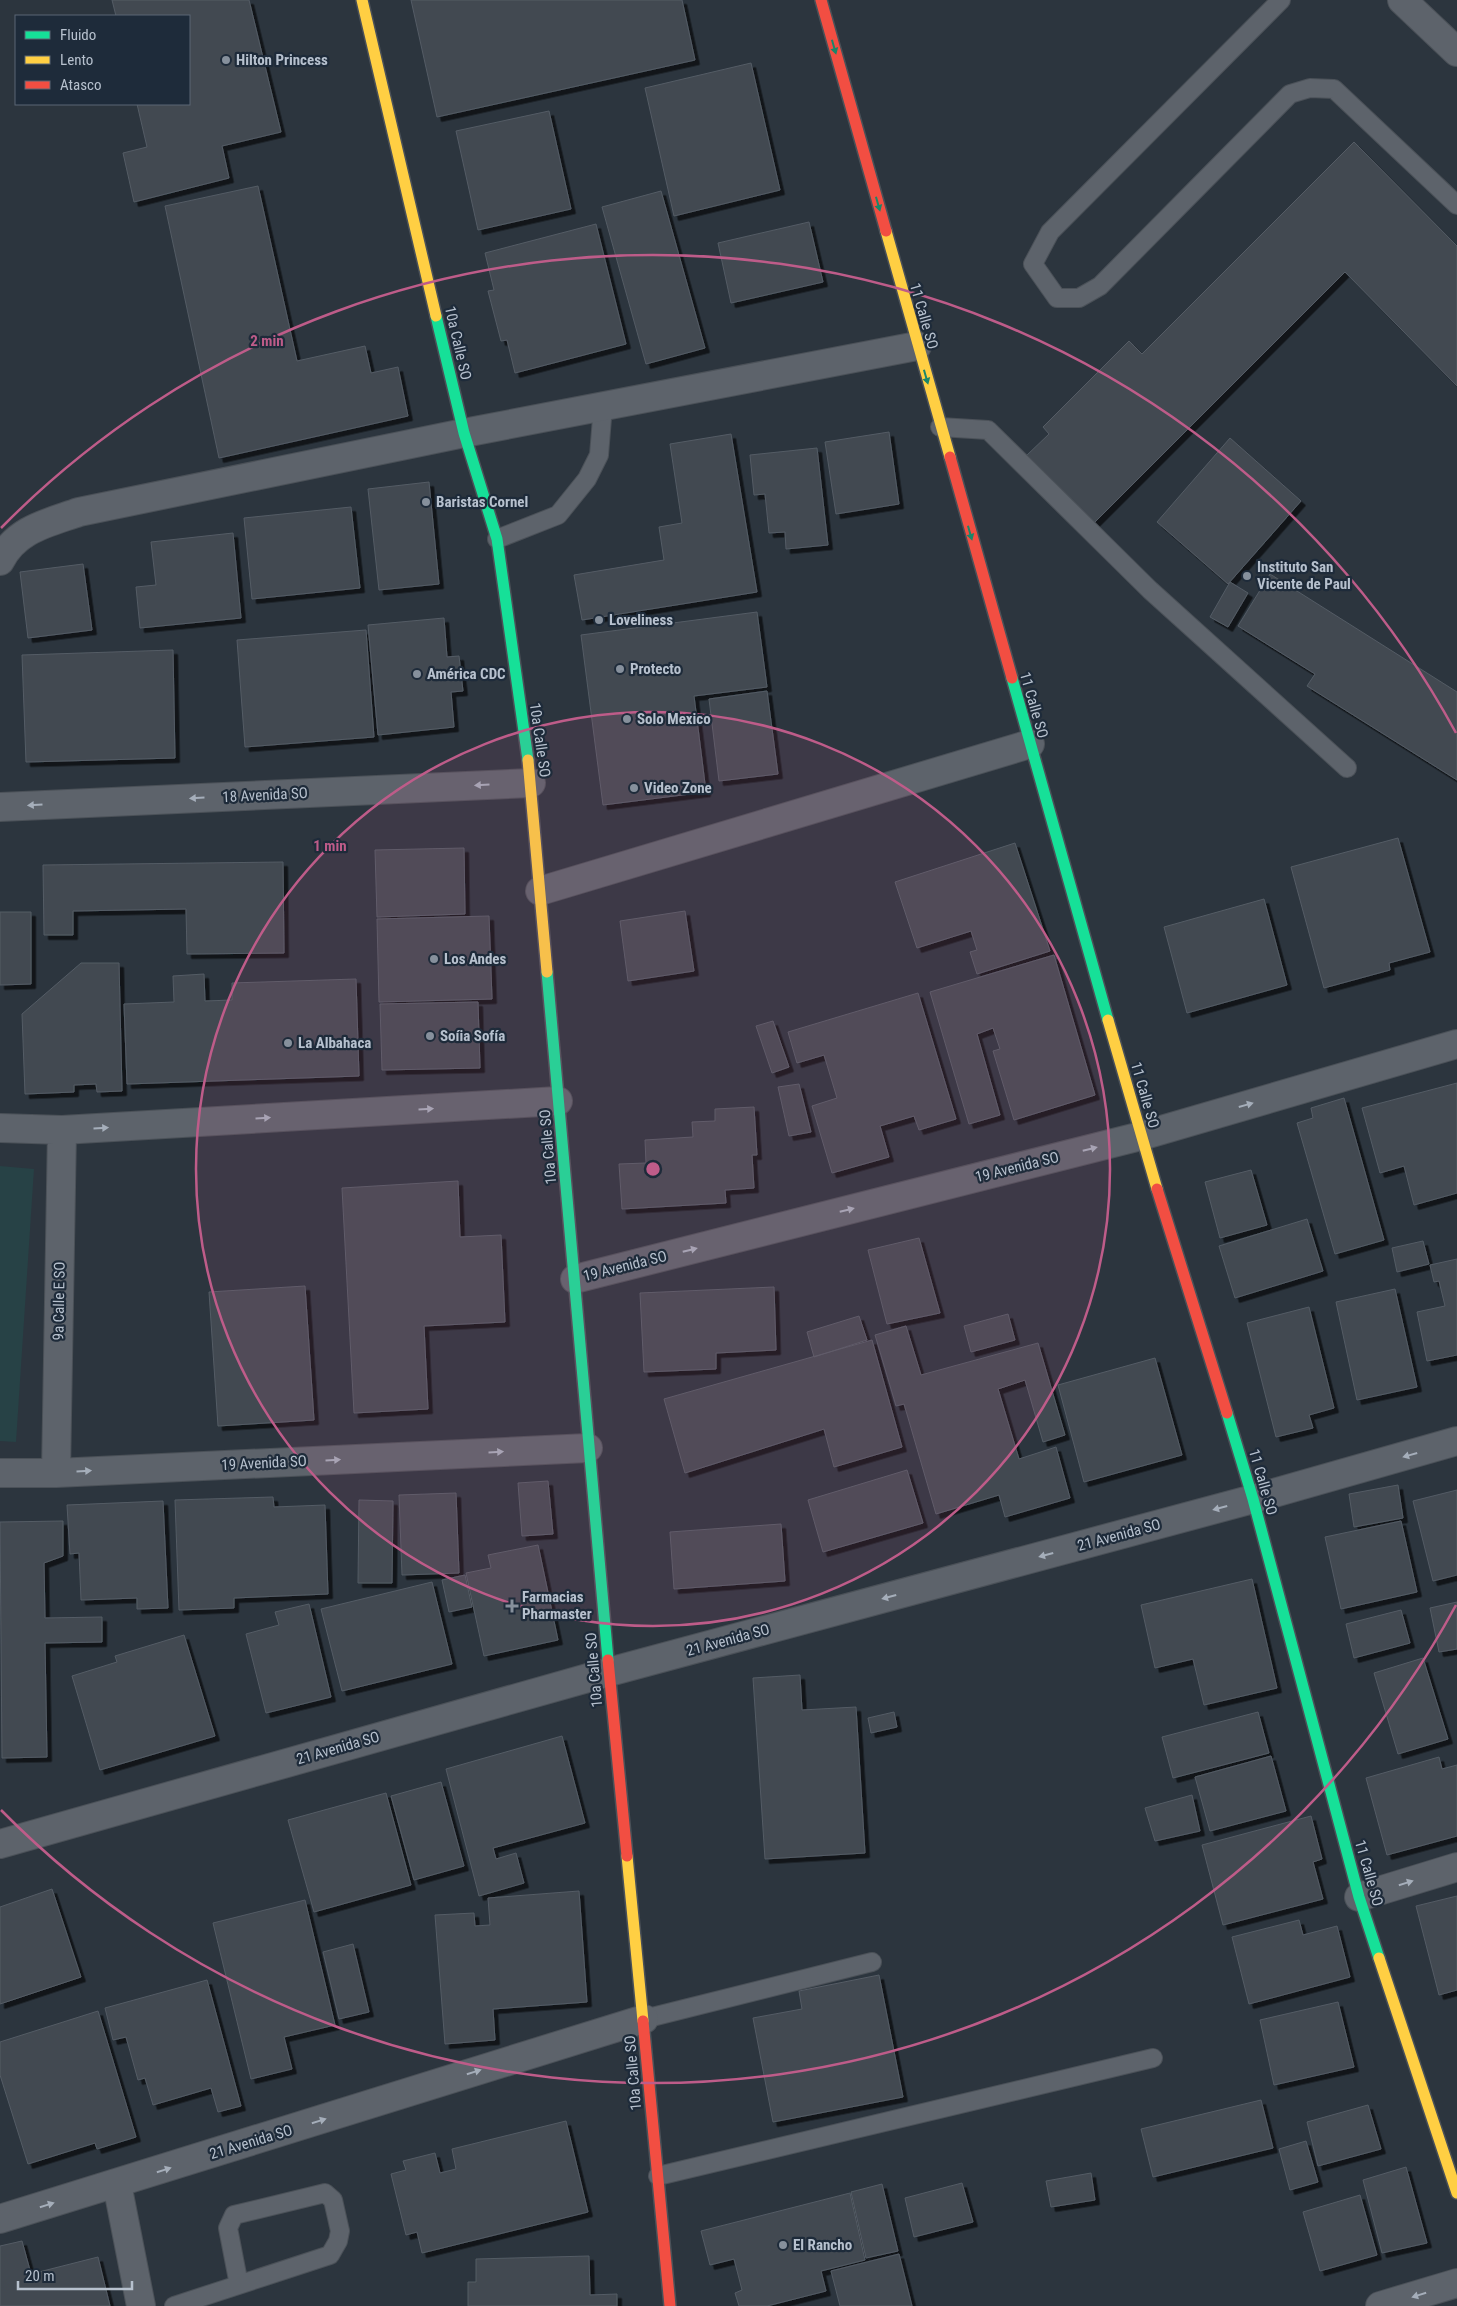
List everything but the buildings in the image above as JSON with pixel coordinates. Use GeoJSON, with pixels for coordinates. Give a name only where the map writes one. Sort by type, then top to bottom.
{"type":"FeatureCollection","features":[{"type":"Feature","properties":{"kind":"street","name":"10a Calle SO"},"geometry":{"type":"LineString","coordinates":[[362,0],[464,433],[497,539],[531,783],[588,1448],[670,2306]]}},
{"type":"Feature","properties":{"kind":"street","name":"11 Calle SO"},"geometry":{"type":"LineString","coordinates":[[821,0],[1141,1136],[1253,1500],[1359,1897],[1457,2193]]}},
{"type":"Feature","properties":{"kind":"street"},"geometry":{"type":"LineString","coordinates":[[1402,0],[1457,52]]}},
{"type":"Feature","properties":{"kind":"street"},"geometry":{"type":"LineString","coordinates":[[3,556],[30,529],[79,512],[464,433],[917,346]]}},
{"type":"Feature","properties":{"kind":"street"},"geometry":{"type":"LineString","coordinates":[[540,891],[1030,744]]}},
{"type":"Feature","properties":{"kind":"street","name":"18 Avenida SO"},"geometry":{"type":"LineString","coordinates":[[0,807],[531,783]]}},
{"type":"Feature","properties":{"kind":"street","name":"19 Avenida SO"},"geometry":{"type":"LineString","coordinates":[[575,1279],[1141,1136],[1457,1044]]}},
{"type":"Feature","properties":{"kind":"street"},"geometry":{"type":"LineString","coordinates":[[0,1128],[62,1130],[558,1101]]}},
{"type":"Feature","properties":{"kind":"street","name":"9a Calle E SO"},"geometry":{"type":"LineString","coordinates":[[56,1472],[62,1130]]}},
{"type":"Feature","properties":{"kind":"street","name":"21 Avenida SO"},"geometry":{"type":"LineString","coordinates":[[0,1844],[609,1672],[1253,1500],[1457,1442]]}},
{"type":"Feature","properties":{"kind":"street","name":"19 Avenida SO"},"geometry":{"type":"LineString","coordinates":[[0,1473],[588,1448]]}},
{"type":"Feature","properties":{"kind":"street"},"geometry":{"type":"LineString","coordinates":[[1359,1897],[1457,1867]]}},
{"type":"Feature","properties":{"kind":"street","name":"21 Avenida SO"},"geometry":{"type":"LineString","coordinates":[[0,2219],[644,2019]]}},
{"type":"Feature","properties":{"kind":"street"},"geometry":{"type":"LineString","coordinates":[[117,2184],[140,2306]]}},
{"type":"Feature","properties":{"kind":"street"},"geometry":{"type":"LineString","coordinates":[[1380,2306],[1457,2283]]}},
{"type":"Feature","properties":{"kind":"lane"},"geometry":{"type":"LineString","coordinates":[[1281,0],[1050,232],[1033,264],[1056,298],[1079,298],[1100,286],[1290,94],[1310,88],[1334,90],[1457,205]]}},
{"type":"Feature","properties":{"kind":"lane"},"geometry":{"type":"LineString","coordinates":[[497,539],[558,514],[587,478],[598,456],[603,406]]}},
{"type":"Feature","properties":{"kind":"lane"},"geometry":{"type":"LineString","coordinates":[[940,427],[988,430],[1150,590],[1347,768]]}},
{"type":"Feature","properties":{"kind":"lane"},"geometry":{"type":"LineString","coordinates":[[644,2019],[872,1962]]}},
{"type":"Feature","properties":{"kind":"lane"},"geometry":{"type":"LineString","coordinates":[[658,2176],[1153,2058]]}},
{"type":"Feature","properties":{"kind":"lane"},"geometry":{"type":"LineString","coordinates":[[174,2306],[239,2285],[330,2255],[338,2241],[340,2231],[333,2200],[325,2193],[234,2215],[228,2228],[239,2285]]}},
{"type":"Feature","properties":{"kind":"green space"},"geometry":{"type":"Polygon","coordinates":[[[0,1166],[34,1169],[16,1442],[0,1441],[0,1166]]]}},
{"type":"Feature","properties":{"kind":"traffic: fast"},"geometry":{"type":"LineString","coordinates":[[436,316],[464,433],[497,539],[528,760]]}},
{"type":"Feature","properties":{"kind":"traffic: fast"},"geometry":{"type":"LineString","coordinates":[[1012,678],[1108,1020]]}},
{"type":"Feature","properties":{"kind":"traffic: fast"},"geometry":{"type":"LineString","coordinates":[[547,972],[608,1660]]}},
{"type":"Feature","properties":{"kind":"traffic: fast"},"geometry":{"type":"LineString","coordinates":[[1227,1413],[1253,1499],[1359,1897],[1379,1958]]}},
{"type":"Feature","properties":{"kind":"traffic: slow"},"geometry":{"type":"LineString","coordinates":[[362,0],[436,316]]}},
{"type":"Feature","properties":{"kind":"traffic: slow"},"geometry":{"type":"LineString","coordinates":[[886,231],[950,457]]}},
{"type":"Feature","properties":{"kind":"traffic: slow"},"geometry":{"type":"LineString","coordinates":[[528,760],[547,972]]}},
{"type":"Feature","properties":{"kind":"traffic: slow"},"geometry":{"type":"LineString","coordinates":[[1108,1020],[1157,1189]]}},
{"type":"Feature","properties":{"kind":"traffic: slow"},"geometry":{"type":"LineString","coordinates":[[627,1856],[643,2021]]}},
{"type":"Feature","properties":{"kind":"traffic: slow"},"geometry":{"type":"LineString","coordinates":[[1379,1958],[1457,2193]]}},
{"type":"Feature","properties":{"kind":"traffic: jam"},"geometry":{"type":"LineString","coordinates":[[821,0],[886,231]]}},
{"type":"Feature","properties":{"kind":"traffic: jam"},"geometry":{"type":"LineString","coordinates":[[950,457],[1012,678]]}},
{"type":"Feature","properties":{"kind":"traffic: jam"},"geometry":{"type":"LineString","coordinates":[[1157,1189],[1227,1413]]}},
{"type":"Feature","properties":{"kind":"traffic: jam"},"geometry":{"type":"LineString","coordinates":[[608,1660],[627,1856]]}},
{"type":"Feature","properties":{"kind":"traffic: jam"},"geometry":{"type":"LineString","coordinates":[[643,2021],[670,2306]]}},
{"type":"Feature","properties":{"kind":"place","name":"Hilton Princess"},"geometry":{"type":"Point","coordinates":[226,60]}},
{"type":"Feature","properties":{"kind":"place","name":"Baristas Cornel"},"geometry":{"type":"Point","coordinates":[426,502]}},
{"type":"Feature","properties":{"kind":"place","name":"Instituto San Vicente de Paul"},"geometry":{"type":"Point","coordinates":[1247,576]}},
{"type":"Feature","properties":{"kind":"place","name":"Loveliness"},"geometry":{"type":"Point","coordinates":[599,620]}},
{"type":"Feature","properties":{"kind":"place","name":"Protecto"},"geometry":{"type":"Point","coordinates":[620,669]}},
{"type":"Feature","properties":{"kind":"place","name":"América CDC"},"geometry":{"type":"Point","coordinates":[417,674]}},
{"type":"Feature","properties":{"kind":"place","name":"Solo Mexico"},"geometry":{"type":"Point","coordinates":[627,719]}},
{"type":"Feature","properties":{"kind":"place","name":"Video Zone"},"geometry":{"type":"Point","coordinates":[634,788]}},
{"type":"Feature","properties":{"kind":"place","name":"Los Andes"},"geometry":{"type":"Point","coordinates":[434,959]}},
{"type":"Feature","properties":{"kind":"place","name":"Soíia Sofía"},"geometry":{"type":"Point","coordinates":[430,1036]}},
{"type":"Feature","properties":{"kind":"place","name":"La Albahaca"},"geometry":{"type":"Point","coordinates":[288,1043]}},
{"type":"Feature","properties":{"kind":"place","name":"Farmacias Pharmaster"},"geometry":{"type":"Point","coordinates":[512,1606]}},
{"type":"Feature","properties":{"kind":"place","name":"El Rancho"},"geometry":{"type":"Point","coordinates":[783,2245]}}]}
